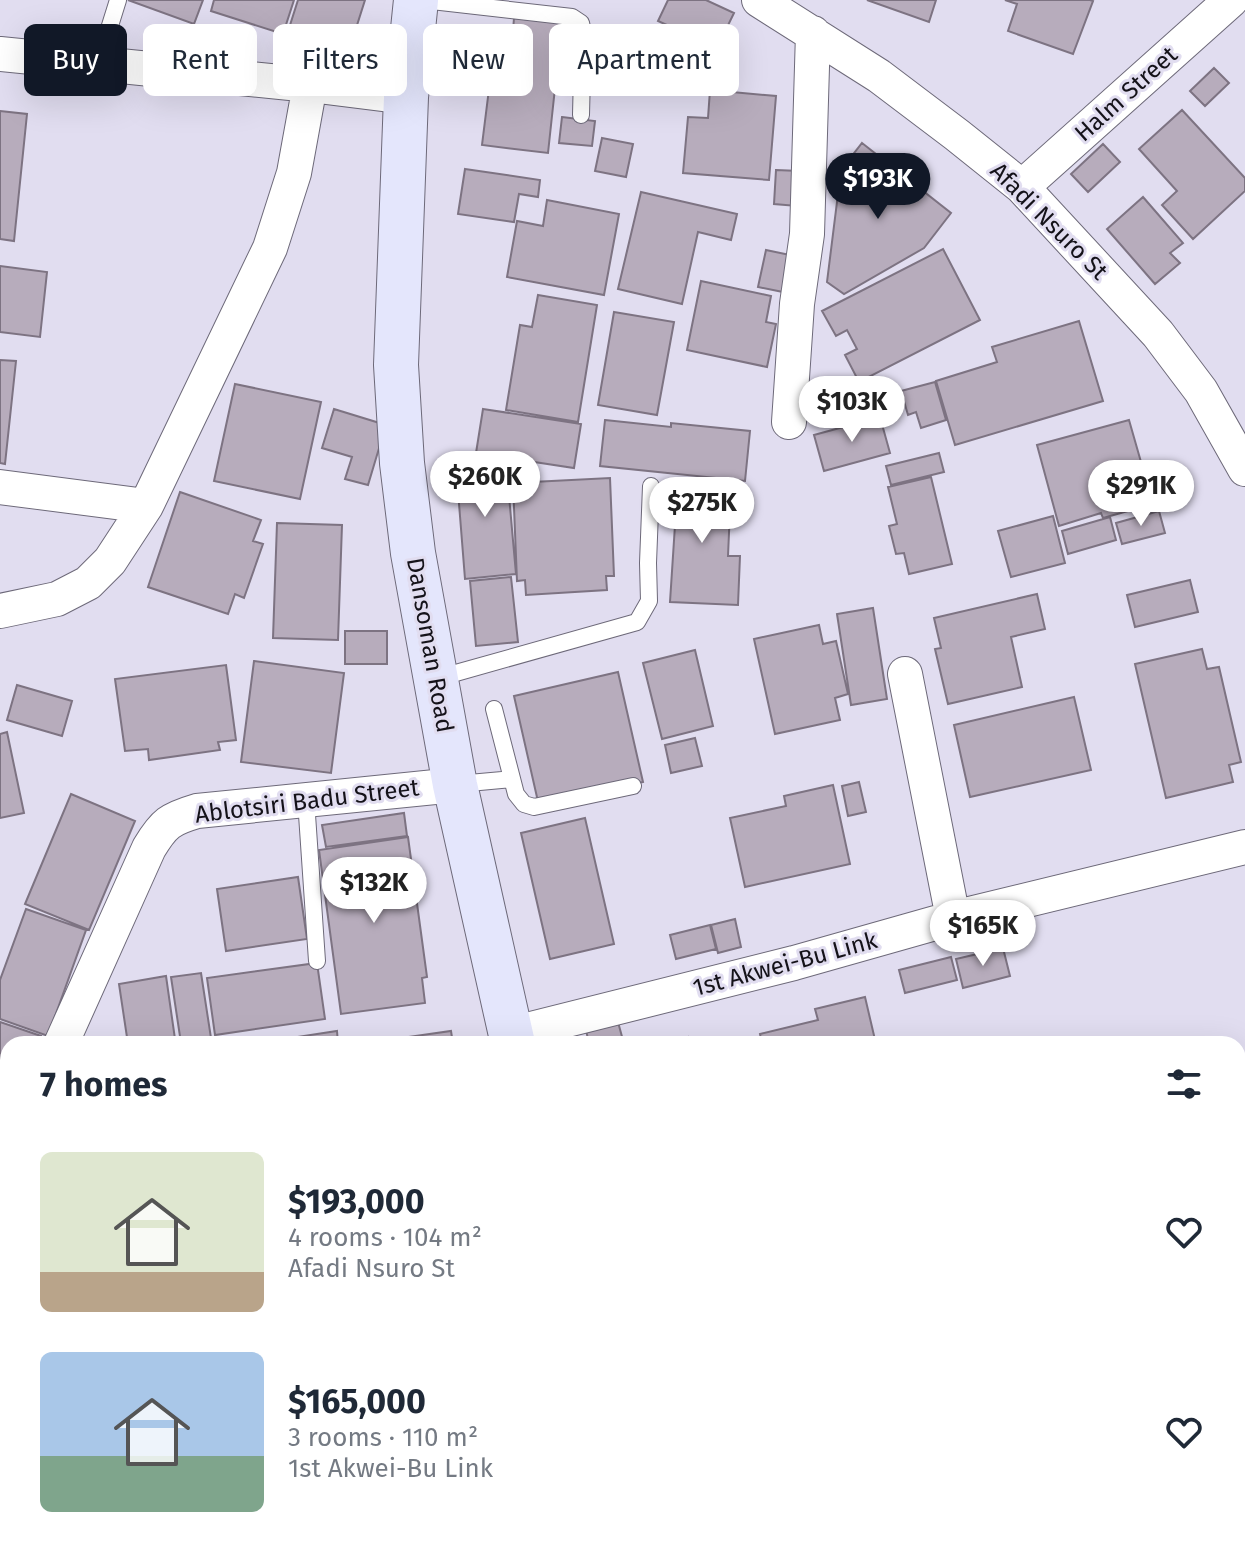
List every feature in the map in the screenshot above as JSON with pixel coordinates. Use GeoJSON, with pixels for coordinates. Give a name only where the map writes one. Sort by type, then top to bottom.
{"type":"FeatureCollection","features":[{"type":"Feature","properties":{"kind":"main road","name":"Dansoman Road"},"geometry":{"type":"LineString","coordinates":[[416,0],[406,97],[396,365],[402,463],[413,553],[455,785],[511,1036]]}},
{"type":"Feature","properties":{"kind":"street","name":"Afadi Nsuro St"},"geometry":{"type":"LineString","coordinates":[[759,0],[879,76],[1022,187],[1158,334],[1201,391],[1245,469]]}},
{"type":"Feature","properties":{"kind":"street","name":"Halm Street"},"geometry":{"type":"LineString","coordinates":[[1022,187],[1231,0]]}},
{"type":"Feature","properties":{"kind":"street"},"geometry":{"type":"LineString","coordinates":[[789,422],[797,304],[807,234],[813,33]]}},
{"type":"Feature","properties":{"kind":"street"},"geometry":{"type":"LineString","coordinates":[[0,54],[24,56]]}},
{"type":"Feature","properties":{"kind":"street"},"geometry":{"type":"LineString","coordinates":[[127,67],[273,81]]}},
{"type":"Feature","properties":{"kind":"street"},"geometry":{"type":"LineString","coordinates":[[0,611],[57,599],[88,583],[110,561],[146,506],[270,248],[294,173],[308,96]]}},
{"type":"Feature","properties":{"kind":"street"},"geometry":{"type":"LineString","coordinates":[[398,96],[406,97]]}},
{"type":"Feature","properties":{"kind":"street"},"geometry":{"type":"LineString","coordinates":[[0,487],[146,506]]}},
{"type":"Feature","properties":{"kind":"street"},"geometry":{"type":"LineString","coordinates":[[905,674],[953,918]]}},
{"type":"Feature","properties":{"kind":"street","name":"Ablotsiri Badu Street"},"geometry":{"type":"LineString","coordinates":[[65,1036],[149,848],[159,830],[175,818],[197,811],[455,785]]}},
{"type":"Feature","properties":{"kind":"street","name":"1st Akwei-Bu Link"},"geometry":{"type":"LineString","coordinates":[[523,1036],[953,918],[1245,847]]}},
{"type":"Feature","properties":{"kind":"lane"},"geometry":{"type":"LineString","coordinates":[[110,24],[118,0]]}},
{"type":"Feature","properties":{"kind":"lane"},"geometry":{"type":"LineString","coordinates":[[423,0],[572,17],[581,23],[581,115]]}},
{"type":"Feature","properties":{"kind":"lane"},"geometry":{"type":"LineString","coordinates":[[436,678],[637,622],[649,601],[651,486]]}},
{"type":"Feature","properties":{"kind":"lane"},"geometry":{"type":"LineString","coordinates":[[494,709],[516,794],[524,804],[534,807],[633,786]]}},
{"type":"Feature","properties":{"kind":"lane"},"geometry":{"type":"LineString","coordinates":[[455,785],[512,779]]}},
{"type":"Feature","properties":{"kind":"lane"},"geometry":{"type":"LineString","coordinates":[[306,800],[317,961]]}},
{"type":"Feature","properties":{"kind":"building"},"geometry":{"type":"Polygon","coordinates":[[[128,0],[203,0],[194,24],[128,0]]]}},
{"type":"Feature","properties":{"kind":"building"},"geometry":{"type":"Polygon","coordinates":[[[214,0],[294,0],[286,24],[273,24],[273,31],[211,11],[214,0]]]}},
{"type":"Feature","properties":{"kind":"building"},"geometry":{"type":"Polygon","coordinates":[[[298,0],[365,0],[357,24],[290,24],[298,0]]]}},
{"type":"Feature","properties":{"kind":"building"},"geometry":{"type":"Polygon","coordinates":[[[668,0],[706,0],[734,13],[729,24],[665,24],[658,21],[668,0]]]}},
{"type":"Feature","properties":{"kind":"building"},"geometry":{"type":"Polygon","coordinates":[[[867,0],[936,0],[929,22],[867,0]]]}},
{"type":"Feature","properties":{"kind":"building"},"geometry":{"type":"Polygon","coordinates":[[[1005,0],[1093,1],[1073,54],[1008,31],[1017,4],[1005,0]]]}},
{"type":"Feature","properties":{"kind":"building"},"geometry":{"type":"Polygon","coordinates":[[[514,18],[562,23],[549,24],[549,96],[554,96],[548,153],[482,145],[488,96],[533,96],[533,24],[514,24],[514,18]]]}},
{"type":"Feature","properties":{"kind":"building"},"geometry":{"type":"Polygon","coordinates":[[[1214,68],[1229,83],[1205,106],[1190,91],[1214,68]]]}},
{"type":"Feature","properties":{"kind":"building"},"geometry":{"type":"Polygon","coordinates":[[[739,93],[776,96],[769,180],[683,173],[688,117],[708,118],[710,96],[739,96],[739,93]]]}},
{"type":"Feature","properties":{"kind":"building"},"geometry":{"type":"Polygon","coordinates":[[[1182,110],[1245,178],[1245,191],[1193,239],[1162,205],[1177,191],[1139,149],[1182,110]]]}},
{"type":"Feature","properties":{"kind":"building"},"geometry":{"type":"Polygon","coordinates":[[[0,111],[27,114],[14,241],[0,239],[0,111]]]}},
{"type":"Feature","properties":{"kind":"building"},"geometry":{"type":"Polygon","coordinates":[[[562,117],[595,121],[592,146],[559,143],[562,117]]]}},
{"type":"Feature","properties":{"kind":"building"},"geometry":{"type":"Polygon","coordinates":[[[602,138],[633,144],[626,177],[595,171],[602,138]]]}},
{"type":"Feature","properties":{"kind":"building"},"geometry":{"type":"Polygon","coordinates":[[[862,143],[951,213],[924,248],[844,294],[827,282],[841,170],[862,143]]]}},
{"type":"Feature","properties":{"kind":"building"},"geometry":{"type":"Polygon","coordinates":[[[1103,144],[1120,162],[1088,192],[1071,174],[1103,144]]]}},
{"type":"Feature","properties":{"kind":"building"},"geometry":{"type":"Polygon","coordinates":[[[465,169],[540,180],[538,197],[519,194],[514,222],[458,214],[465,169]]]}},
{"type":"Feature","properties":{"kind":"building"},"geometry":{"type":"Polygon","coordinates":[[[776,170],[799,171],[797,206],[774,204],[776,170]]]}},
{"type":"Feature","properties":{"kind":"building"},"geometry":{"type":"Polygon","coordinates":[[[641,192],[737,214],[731,240],[698,232],[682,304],[618,289],[641,192]]]}},
{"type":"Feature","properties":{"kind":"building"},"geometry":{"type":"Polygon","coordinates":[[[1143,197],[1183,243],[1170,253],[1180,263],[1155,284],[1107,229],[1143,197]]]}},
{"type":"Feature","properties":{"kind":"building"},"geometry":{"type":"Polygon","coordinates":[[[547,200],[619,214],[604,295],[507,277],[517,221],[543,226],[547,200]]]}},
{"type":"Feature","properties":{"kind":"building"},"geometry":{"type":"Polygon","coordinates":[[[943,249],[980,320],[859,382],[845,355],[857,349],[847,330],[836,336],[822,311],[943,249]]]}},
{"type":"Feature","properties":{"kind":"building"},"geometry":{"type":"Polygon","coordinates":[[[766,250],[790,255],[783,292],[758,287],[766,250]]]}},
{"type":"Feature","properties":{"kind":"building"},"geometry":{"type":"Polygon","coordinates":[[[0,266],[47,272],[40,337],[0,332],[0,266]]]}},
{"type":"Feature","properties":{"kind":"building"},"geometry":{"type":"Polygon","coordinates":[[[701,281],[771,296],[766,322],[776,324],[767,367],[687,350],[701,281]]]}},
{"type":"Feature","properties":{"kind":"building"},"geometry":{"type":"Polygon","coordinates":[[[538,295],[597,305],[578,422],[506,410],[520,325],[532,327],[538,295]]]}},
{"type":"Feature","properties":{"kind":"building"},"geometry":{"type":"Polygon","coordinates":[[[614,312],[674,322],[657,415],[598,405],[614,312]]]}},
{"type":"Feature","properties":{"kind":"building"},"geometry":{"type":"Polygon","coordinates":[[[1079,321],[1103,401],[955,445],[936,381],[997,362],[992,347],[1079,321]]]}},
{"type":"Feature","properties":{"kind":"building"},"geometry":{"type":"Polygon","coordinates":[[[0,360],[16,361],[5,464],[0,463],[0,360]]]}},
{"type":"Feature","properties":{"kind":"building"},"geometry":{"type":"Polygon","coordinates":[[[935,382],[946,420],[921,428],[916,412],[908,415],[901,391],[935,382]]]}},
{"type":"Feature","properties":{"kind":"building"},"geometry":{"type":"Polygon","coordinates":[[[235,384],[321,402],[300,499],[214,481],[235,384]]]}},
{"type":"Feature","properties":{"kind":"building"},"geometry":{"type":"Polygon","coordinates":[[[334,409],[386,425],[368,485],[345,479],[352,457],[322,448],[334,409]]]}},
{"type":"Feature","properties":{"kind":"building"},"geometry":{"type":"Polygon","coordinates":[[[483,409],[581,424],[574,468],[476,453],[483,409]]]}},
{"type":"Feature","properties":{"kind":"building"},"geometry":{"type":"Polygon","coordinates":[[[880,417],[890,453],[824,471],[814,435],[880,417]]]}},
{"type":"Feature","properties":{"kind":"building"},"geometry":{"type":"Polygon","coordinates":[[[605,420],[750,431],[745,481],[600,466],[605,420]]]}},
{"type":"Feature","properties":{"kind":"building"},"geometry":{"type":"Polygon","coordinates":[[[1129,420],[1153,504],[1103,518],[1101,513],[1059,526],[1037,445],[1129,420]]]}},
{"type":"Feature","properties":{"kind":"building"},"geometry":{"type":"Polygon","coordinates":[[[939,453],[944,472],[891,485],[886,466],[939,453]]]}},
{"type":"Feature","properties":{"kind":"building"},"geometry":{"type":"Polygon","coordinates":[[[506,462],[516,574],[465,579],[458,491],[450,492],[447,467],[506,462]]]}},
{"type":"Feature","properties":{"kind":"building"},"geometry":{"type":"Polygon","coordinates":[[[931,477],[952,564],[909,574],[904,553],[896,554],[889,526],[897,524],[888,487],[931,477]]]}},
{"type":"Feature","properties":{"kind":"building"},"geometry":{"type":"Polygon","coordinates":[[[610,478],[614,576],[606,576],[607,590],[526,595],[525,580],[517,581],[513,483],[610,478]]]}},
{"type":"Feature","properties":{"kind":"building"},"geometry":{"type":"Polygon","coordinates":[[[668,481],[727,484],[726,509],[730,510],[728,556],[740,556],[738,605],[670,602],[675,525],[666,525],[668,481]]]}},
{"type":"Feature","properties":{"kind":"building"},"geometry":{"type":"Polygon","coordinates":[[[180,492],[261,520],[253,541],[263,544],[244,598],[235,594],[228,614],[148,587],[180,492]]]}},
{"type":"Feature","properties":{"kind":"building"},"geometry":{"type":"Polygon","coordinates":[[[1159,511],[1165,533],[1122,544],[1116,523],[1159,511]]]}},
{"type":"Feature","properties":{"kind":"building"},"geometry":{"type":"Polygon","coordinates":[[[1053,516],[1065,563],[1011,577],[998,531],[1053,516]]]}},
{"type":"Feature","properties":{"kind":"building"},"geometry":{"type":"Polygon","coordinates":[[[1110,517],[1116,540],[1068,554],[1062,531],[1110,517]]]}},
{"type":"Feature","properties":{"kind":"building"},"geometry":{"type":"Polygon","coordinates":[[[277,523],[342,525],[338,640],[273,638],[277,523]]]}},
{"type":"Feature","properties":{"kind":"building"},"geometry":{"type":"Polygon","coordinates":[[[511,577],[518,642],[476,646],[470,581],[511,577]]]}},
{"type":"Feature","properties":{"kind":"building"},"geometry":{"type":"Polygon","coordinates":[[[1190,580],[1198,612],[1135,627],[1127,595],[1190,580]]]}},
{"type":"Feature","properties":{"kind":"building"},"geometry":{"type":"Polygon","coordinates":[[[1037,594],[1045,629],[1011,637],[1022,687],[948,704],[935,649],[941,648],[934,618],[1037,594]]]}},
{"type":"Feature","properties":{"kind":"building"},"geometry":{"type":"Polygon","coordinates":[[[873,608],[887,699],[851,705],[837,614],[873,608]]]}},
{"type":"Feature","properties":{"kind":"building"},"geometry":{"type":"Polygon","coordinates":[[[819,625],[823,644],[836,641],[848,694],[835,698],[840,720],[775,734],[754,639],[819,625]]]}},
{"type":"Feature","properties":{"kind":"building"},"geometry":{"type":"Polygon","coordinates":[[[345,631],[387,631],[387,664],[345,664],[345,631]]]}},
{"type":"Feature","properties":{"kind":"building"},"geometry":{"type":"Polygon","coordinates":[[[1202,649],[1207,669],[1219,667],[1241,762],[1229,765],[1233,782],[1166,798],[1135,664],[1202,649]]]}},
{"type":"Feature","properties":{"kind":"building"},"geometry":{"type":"Polygon","coordinates":[[[695,650],[713,726],[662,739],[643,663],[695,650]]]}},
{"type":"Feature","properties":{"kind":"building"},"geometry":{"type":"Polygon","coordinates":[[[254,661],[344,673],[331,773],[241,762],[254,661]]]}},
{"type":"Feature","properties":{"kind":"building"},"geometry":{"type":"Polygon","coordinates":[[[226,665],[236,740],[218,742],[220,750],[149,760],[148,749],[125,751],[115,679],[226,665]]]}},
{"type":"Feature","properties":{"kind":"building"},"geometry":{"type":"Polygon","coordinates":[[[618,672],[643,782],[539,806],[514,696],[618,672]]]}},
{"type":"Feature","properties":{"kind":"building"},"geometry":{"type":"Polygon","coordinates":[[[17,685],[72,701],[62,736],[7,720],[17,685]]]}},
{"type":"Feature","properties":{"kind":"building"},"geometry":{"type":"Polygon","coordinates":[[[1074,697],[1091,770],[970,797],[954,725],[1074,697]]]}},
{"type":"Feature","properties":{"kind":"building"},"geometry":{"type":"Polygon","coordinates":[[[7,732],[24,813],[0,818],[0,734],[7,732]]]}},
{"type":"Feature","properties":{"kind":"building"},"geometry":{"type":"Polygon","coordinates":[[[695,738],[702,766],[671,773],[665,745],[695,738]]]}},
{"type":"Feature","properties":{"kind":"building"},"geometry":{"type":"Polygon","coordinates":[[[859,782],[866,812],[848,816],[842,786],[859,782]]]}},
{"type":"Feature","properties":{"kind":"building"},"geometry":{"type":"Polygon","coordinates":[[[833,785],[850,864],[745,887],[730,818],[786,806],[784,796],[833,785]]]}},
{"type":"Feature","properties":{"kind":"building"},"geometry":{"type":"Polygon","coordinates":[[[71,794],[135,821],[89,930],[25,904],[71,794]]]}},
{"type":"Feature","properties":{"kind":"building"},"geometry":{"type":"Polygon","coordinates":[[[404,813],[407,836],[326,847],[322,825],[404,813]]]}},
{"type":"Feature","properties":{"kind":"building"},"geometry":{"type":"Polygon","coordinates":[[[585,818],[614,944],[550,959],[521,833],[585,818]]]}},
{"type":"Feature","properties":{"kind":"building"},"geometry":{"type":"Polygon","coordinates":[[[408,837],[427,977],[422,978],[425,1003],[341,1014],[319,850],[408,837]]]}},
{"type":"Feature","properties":{"kind":"building"},"geometry":{"type":"Polygon","coordinates":[[[298,877],[307,939],[226,951],[217,889],[298,877]]]}},
{"type":"Feature","properties":{"kind":"building"},"geometry":{"type":"Polygon","coordinates":[[[26,909],[86,930],[48,1036],[0,1019],[0,980],[26,909]]]}},
{"type":"Feature","properties":{"kind":"building"},"geometry":{"type":"Polygon","coordinates":[[[735,919],[741,947],[718,953],[711,925],[735,919]]]}},
{"type":"Feature","properties":{"kind":"building"},"geometry":{"type":"Polygon","coordinates":[[[710,925],[716,949],[676,959],[670,935],[710,925]]]}},
{"type":"Feature","properties":{"kind":"building"},"geometry":{"type":"Polygon","coordinates":[[[1003,948],[1010,976],[963,988],[956,959],[1003,948]]]}},
{"type":"Feature","properties":{"kind":"building"},"geometry":{"type":"Polygon","coordinates":[[[951,957],[957,980],[905,993],[899,970],[951,957]]]}},
{"type":"Feature","properties":{"kind":"building"},"geometry":{"type":"Polygon","coordinates":[[[317,963],[325,1019],[215,1035],[207,978],[317,963]]]}},
{"type":"Feature","properties":{"kind":"building"},"geometry":{"type":"Polygon","coordinates":[[[201,973],[211,1036],[180,1036],[171,977],[201,973]]]}},
{"type":"Feature","properties":{"kind":"building"},"geometry":{"type":"Polygon","coordinates":[[[166,976],[175,1036],[127,1036],[119,984],[166,976]]]}},
{"type":"Feature","properties":{"kind":"building"},"geometry":{"type":"Polygon","coordinates":[[[865,997],[874,1036],[760,1036],[818,1020],[815,1009],[865,997]]]}},
{"type":"Feature","properties":{"kind":"building"},"geometry":{"type":"Polygon","coordinates":[[[0,1022],[41,1036],[0,1036],[0,1022]]]}},
{"type":"Feature","properties":{"kind":"building"},"geometry":{"type":"Polygon","coordinates":[[[618,1022],[622,1036],[587,1036],[586,1030],[618,1022]]]}},
{"type":"Feature","properties":{"kind":"building"},"geometry":{"type":"Polygon","coordinates":[[[337,1031],[337,1036],[304,1036],[337,1031]]]}},
{"type":"Feature","properties":{"kind":"building"},"geometry":{"type":"Polygon","coordinates":[[[451,1031],[452,1036],[416,1036],[451,1031]]]}}]}
